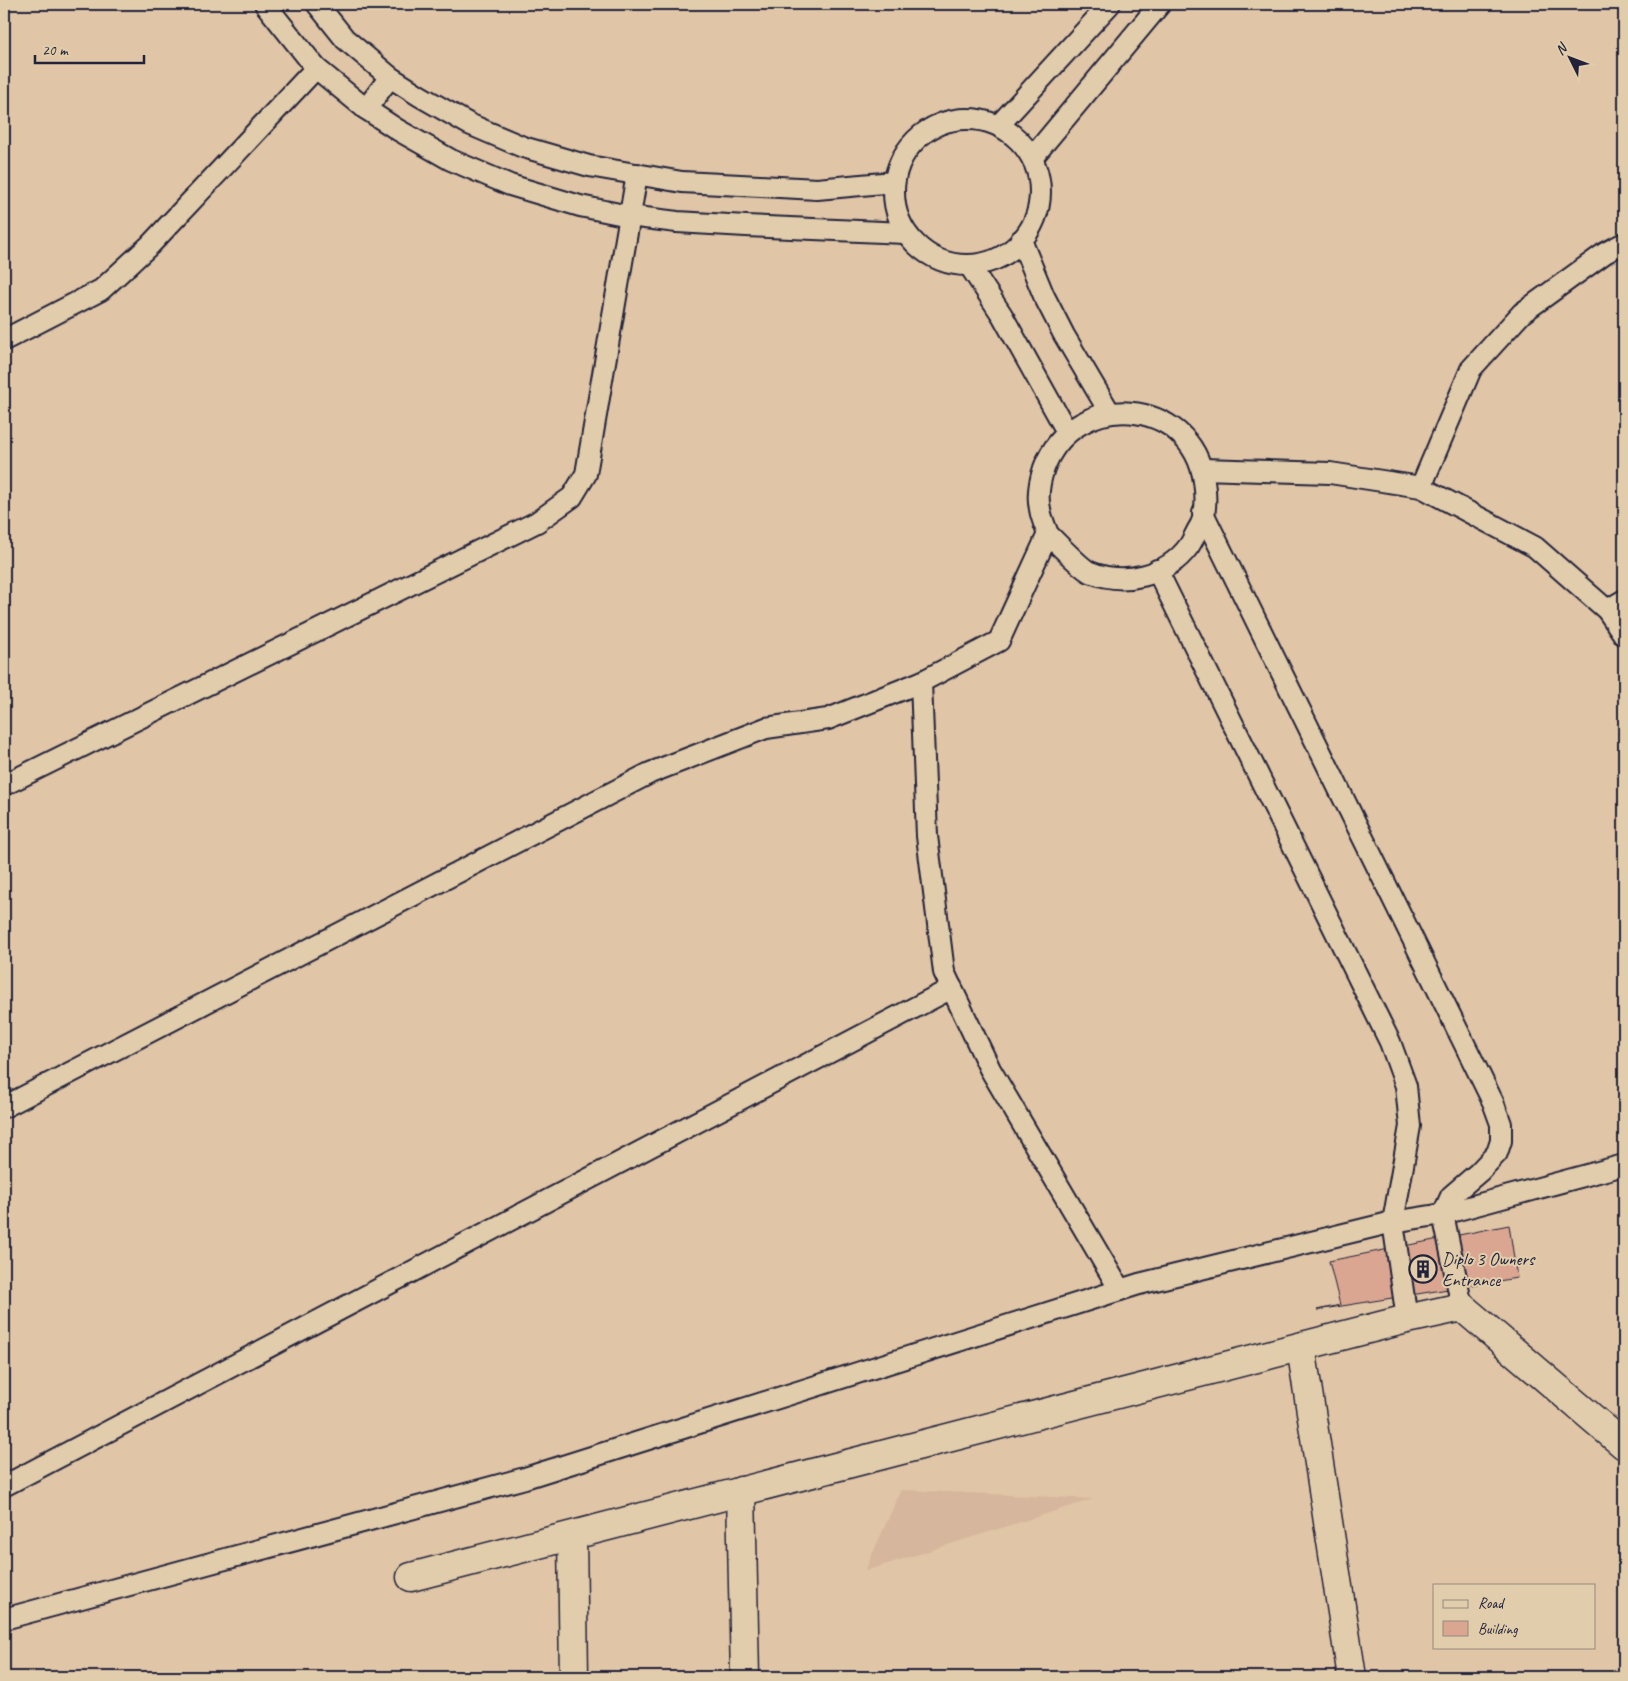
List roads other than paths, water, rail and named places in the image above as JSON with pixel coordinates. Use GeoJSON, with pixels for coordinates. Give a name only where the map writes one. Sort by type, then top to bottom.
{"type":"FeatureCollection","features":[{"type":"Feature","properties":{"kind":"street"},"geometry":{"type":"LineString","coordinates":[[411,1577],[1407,1319],[1462,1307],[1624,1445]]}},
{"type":"Feature","properties":{"kind":"street"},"geometry":{"type":"LineString","coordinates":[[1301,1347],[1352,1677]]}},
{"type":"Feature","properties":{"kind":"street"},"geometry":{"type":"LineString","coordinates":[[741,1492],[746,1677]]}},
{"type":"Feature","properties":{"kind":"street"},"geometry":{"type":"LineString","coordinates":[[572,1536],[574,1677]]}},
{"type":"Feature","properties":{"kind":"lane"},"geometry":{"type":"LineString","coordinates":[[265,4],[316,68],[366,109],[398,130],[451,160],[510,185],[580,206],[629,216],[726,225],[905,233]]}},
{"type":"Feature","properties":{"kind":"lane"},"geometry":{"type":"LineString","coordinates":[[317,4],[345,39],[390,77],[469,124],[523,147],[589,166],[682,182],[817,189],[894,182]]}},
{"type":"Feature","properties":{"kind":"lane"},"geometry":{"type":"LineString","coordinates":[[999,125],[1110,4]]}},
{"type":"Feature","properties":{"kind":"lane"},"geometry":{"type":"LineString","coordinates":[[1032,158],[1160,4]]}},
{"type":"Feature","properties":{"kind":"lane"},"geometry":{"type":"LineString","coordinates":[[4,340],[101,290],[150,245],[316,68]]}},
{"type":"Feature","properties":{"kind":"lane"},"geometry":{"type":"LineString","coordinates":[[366,109],[390,77]]}},
{"type":"Feature","properties":{"kind":"lane"},"geometry":{"type":"LineString","coordinates":[[976,118],[999,125],[1018,139],[1032,158],[1040,180],[1039,204],[1031,228],[1015,247],[994,260],[970,265],[945,262],[923,251],[905,233],[895,211],[894,182],[899,163],[911,143],[930,127],[952,119],[976,118]]}},
{"type":"Feature","properties":{"kind":"lane"},"geometry":{"type":"LineString","coordinates":[[4,785],[537,522],[572,497],[586,474],[637,174]]}},
{"type":"Feature","properties":{"kind":"lane"},"geometry":{"type":"LineString","coordinates":[[1021,240],[1044,296],[1064,335],[1110,412]]}},
{"type":"Feature","properties":{"kind":"lane"},"geometry":{"type":"LineString","coordinates":[[1421,487],[1471,370],[1522,313],[1605,253],[1624,243]]}},
{"type":"Feature","properties":{"kind":"lane"},"geometry":{"type":"LineString","coordinates":[[970,265],[1002,315],[1067,432]]}},
{"type":"Feature","properties":{"kind":"lane"},"geometry":{"type":"LineString","coordinates":[[1110,412],[1146,414],[1170,426],[1190,445],[1202,469],[1206,495],[1202,522],[1189,546],[1169,565],[1143,577],[1115,579],[1088,572],[1048,534],[1039,508],[1040,480],[1050,454],[1067,432],[1088,419],[1110,412]]}},
{"type":"Feature","properties":{"kind":"lane"},"geometry":{"type":"LineString","coordinates":[[1202,469],[1330,473],[1421,487],[1535,547],[1616,605],[1624,636]]}},
{"type":"Feature","properties":{"kind":"lane"},"geometry":{"type":"LineString","coordinates":[[1203,513],[1494,1102],[1501,1124],[1501,1141],[1497,1153],[1479,1172],[1451,1196],[1442,1214],[1462,1307]]}},
{"type":"Feature","properties":{"kind":"lane"},"geometry":{"type":"LineString","coordinates":[[4,1107],[650,773],[766,728],[828,719],[921,682],[1000,641],[1048,534]]}},
{"type":"Feature","properties":{"kind":"lane"},"geometry":{"type":"LineString","coordinates":[[1157,570],[1390,1042],[1406,1086],[1410,1126],[1393,1222],[1407,1319]]}},
{"type":"Feature","properties":{"kind":"lane"},"geometry":{"type":"LineString","coordinates":[[921,682],[927,836],[944,972],[990,1069],[1120,1290]]}},
{"type":"Feature","properties":{"kind":"lane"},"geometry":{"type":"LineString","coordinates":[[4,1486],[952,988]]}},
{"type":"Feature","properties":{"kind":"lane"},"geometry":{"type":"LineString","coordinates":[[4,1619],[525,1478],[1120,1290],[1393,1222],[1442,1214],[1624,1165]]}},
{"type":"Feature","properties":{"kind":"place","name":"Diplo 3 Owners Entrance"},"geometry":{"type":"Point","coordinates":[1423,1269]}}]}
